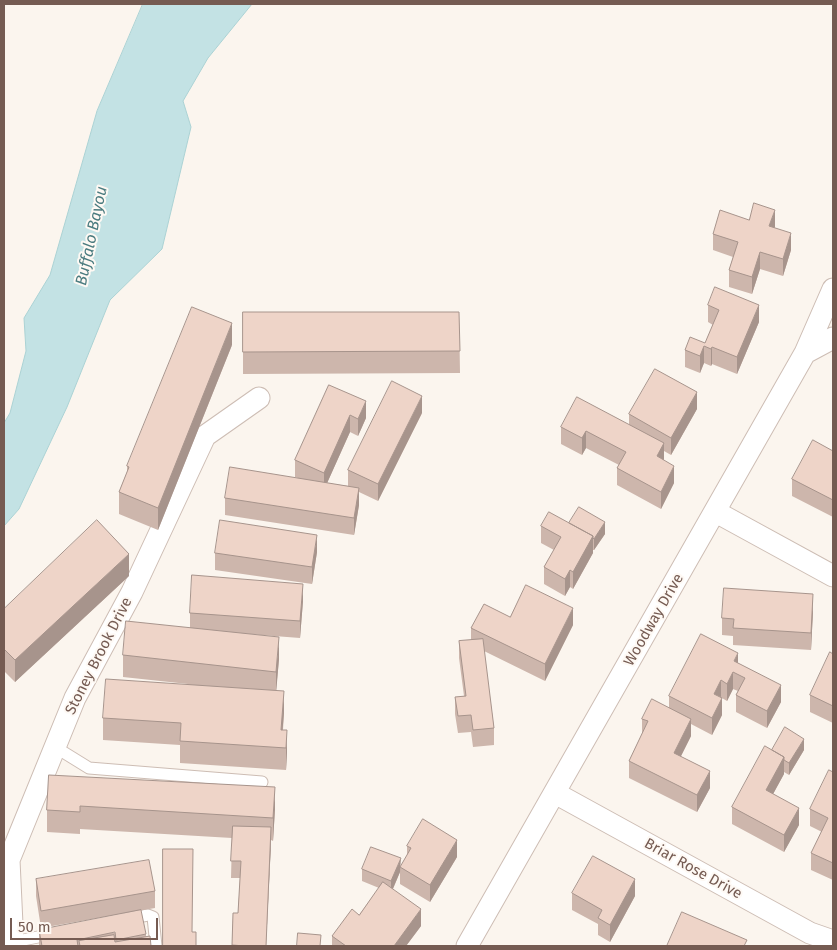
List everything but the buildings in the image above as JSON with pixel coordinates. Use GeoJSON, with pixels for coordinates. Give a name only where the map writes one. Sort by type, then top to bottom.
{"type":"FeatureCollection","features":[{"type":"Feature","properties":{"kind":"street","name":"Woodway Drive"},"geometry":{"type":"LineString","coordinates":[[467,946],[805,354],[833,292]]}},
{"type":"Feature","properties":{"kind":"street"},"geometry":{"type":"LineString","coordinates":[[805,354],[833,338]]}},
{"type":"Feature","properties":{"kind":"street","name":"Stoney Brook Drive"},"geometry":{"type":"LineString","coordinates":[[13,944],[9,860],[76,698],[132,592],[205,436],[259,398]]}},
{"type":"Feature","properties":{"kind":"street"},"geometry":{"type":"LineString","coordinates":[[716,512],[833,576]]}},
{"type":"Feature","properties":{"kind":"street","name":"Briar Rose Drive"},"geometry":{"type":"LineString","coordinates":[[555,793],[810,933],[833,941]]}},
{"type":"Feature","properties":{"kind":"lane"},"geometry":{"type":"LineString","coordinates":[[56,747],[89,768],[262,782]]}},
{"type":"Feature","properties":{"kind":"lane"},"geometry":{"type":"LineString","coordinates":[[119,921],[148,915],[153,917],[156,946]]}},
{"type":"Feature","properties":{"kind":"lane"},"geometry":{"type":"LineString","coordinates":[[13,944],[61,932]]}},
{"type":"Feature","properties":{"kind":"water","name":"Buffalo Bayou"},"geometry":{"type":"Polygon","coordinates":[[[143,4],[252,4],[208,58],[183,101],[191,127],[162,249],[110,300],[67,407],[19,509],[4,526],[4,423],[10,413],[26,351],[24,318],[50,275],[97,111],[143,4]]]}}]}
